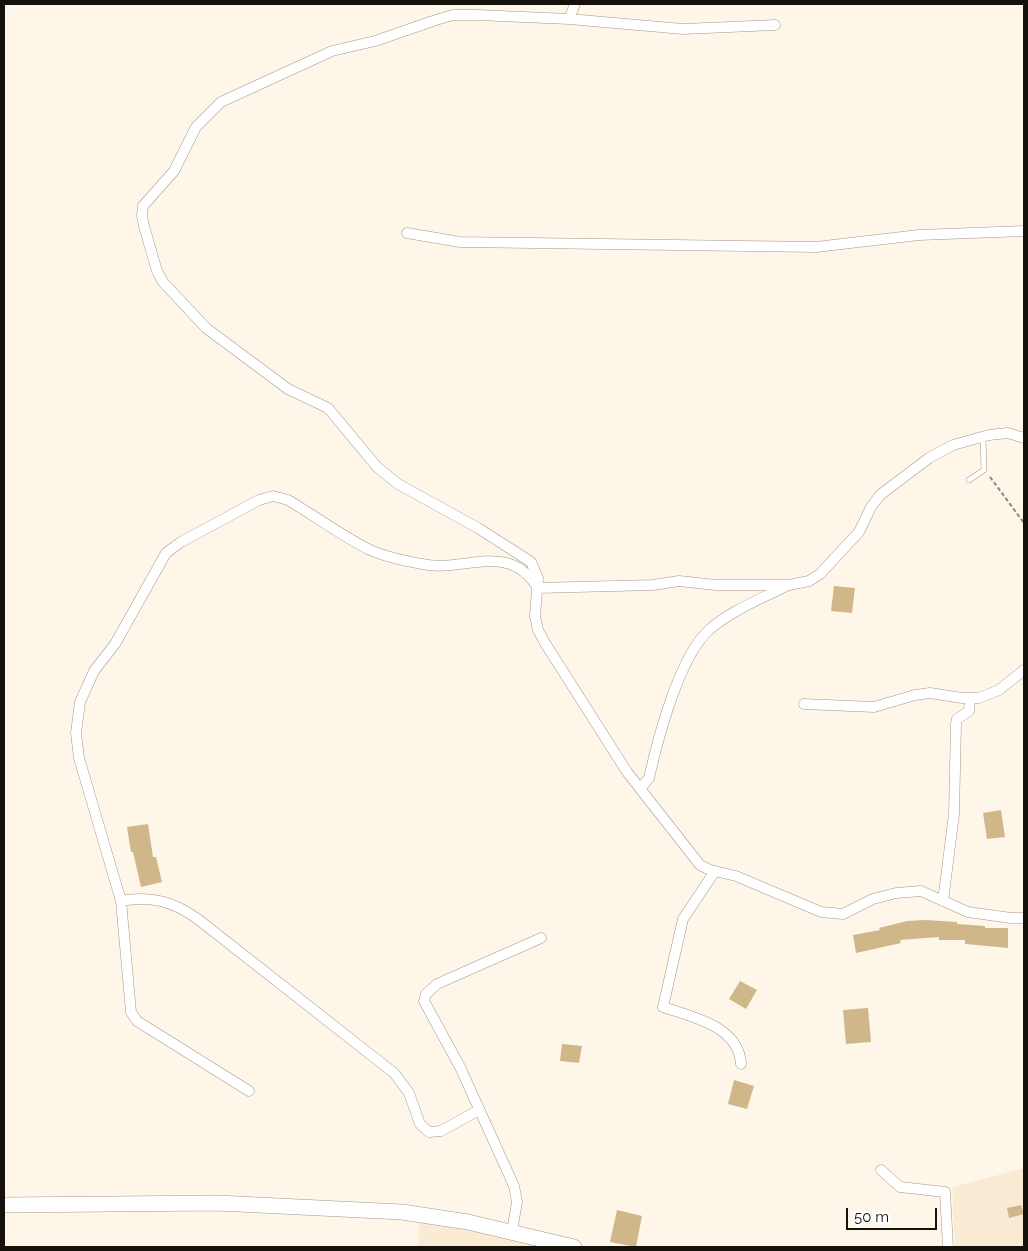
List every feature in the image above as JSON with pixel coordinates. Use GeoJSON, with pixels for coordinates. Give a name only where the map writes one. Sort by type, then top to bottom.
{"type":"FeatureCollection","features":[{"type":"Feature","properties":{"kind":"main road"},"geometry":{"type":"LineString","coordinates":[[4,1205],[217,1203],[302,1206],[424,1214],[512,1231],[574,1247]]}},
{"type":"Feature","properties":{"kind":"street"},"geometry":{"type":"LineString","coordinates":[[569,19],[575,4]]}},
{"type":"Feature","properties":{"kind":"street"},"geometry":{"type":"LineString","coordinates":[[775,25],[683,29],[569,19],[477,15],[445,18],[368,43],[332,51],[221,102],[196,127],[174,172],[143,206],[142,216],[157,271],[163,282],[206,328],[288,389],[328,408],[377,468],[398,484],[478,528],[531,562],[536,570],[538,588],[535,616],[538,630],[640,789],[700,865],[715,872],[736,876],[821,912],[832,914],[843,914],[873,899],[910,891],[921,891],[968,912],[1024,918]]}},
{"type":"Feature","properties":{"kind":"street"},"geometry":{"type":"LineString","coordinates":[[407,233],[460,242],[816,247],[919,235],[1024,231]]}},
{"type":"Feature","properties":{"kind":"street"},"geometry":{"type":"LineString","coordinates":[[538,588],[653,585],[679,581],[716,585],[789,585],[809,581],[820,574],[859,532],[871,507],[886,490],[944,448],[983,436],[1008,433],[1024,438]]}},
{"type":"Feature","properties":{"kind":"street"},"geometry":{"type":"LineString","coordinates":[[249,1090],[142,1024],[133,1016],[129,1006],[121,901],[82,769],[77,722],[80,702],[89,679],[119,638],[162,558],[174,546],[259,500],[273,496],[288,500],[377,552],[425,565],[488,560],[503,562],[526,572],[538,588]]}},
{"type":"Feature","properties":{"kind":"street"},"geometry":{"type":"LineString","coordinates":[[640,789],[649,778],[682,669],[703,636],[711,628],[746,606],[789,585]]}},
{"type":"Feature","properties":{"kind":"street"},"geometry":{"type":"LineString","coordinates":[[804,704],[874,707],[915,695],[930,693],[970,699],[992,694],[1024,670]]}},
{"type":"Feature","properties":{"kind":"street"},"geometry":{"type":"LineString","coordinates":[[944,900],[954,814],[956,724],[958,719],[969,710],[970,699]]}},
{"type":"Feature","properties":{"kind":"street"},"geometry":{"type":"LineString","coordinates":[[715,872],[683,919],[662,1007],[704,1021],[725,1033],[739,1050],[741,1064]]}},
{"type":"Feature","properties":{"kind":"street"},"geometry":{"type":"LineString","coordinates":[[121,901],[135,898],[162,900],[180,907],[199,920],[394,1073],[409,1093],[420,1124],[428,1132],[441,1131],[479,1110]]}},
{"type":"Feature","properties":{"kind":"street"},"geometry":{"type":"LineString","coordinates":[[512,1231],[517,1202],[514,1186],[460,1067],[424,1000],[426,994],[437,984],[541,938]]}},
{"type":"Feature","properties":{"kind":"street"},"geometry":{"type":"LineString","coordinates":[[881,1170],[900,1187],[945,1192],[948,1247]]}},
{"type":"Feature","properties":{"kind":"lane"},"geometry":{"type":"LineString","coordinates":[[968,480],[984,470],[983,436]]}},
{"type":"Feature","properties":{"kind":"path"},"geometry":{"type":"LineString","coordinates":[[984,470],[994,480],[1024,523]]}},
{"type":"Feature","properties":{"kind":"shaded area"},"geometry":{"type":"Polygon","coordinates":[[[1024,1168],[1024,1247],[955,1247],[952,1187],[1024,1168]]]}},
{"type":"Feature","properties":{"kind":"shaded area"},"geometry":{"type":"Polygon","coordinates":[[[419,1220],[453,1226],[549,1247],[418,1247],[419,1220]]]}},
{"type":"Feature","properties":{"kind":"building"},"geometry":{"type":"Polygon","coordinates":[[[834,586],[855,588],[852,613],[831,611],[834,586]]]}},
{"type":"Feature","properties":{"kind":"building"},"geometry":{"type":"Polygon","coordinates":[[[1001,810],[1005,837],[987,839],[983,813],[1001,810]]]}},
{"type":"Feature","properties":{"kind":"building"},"geometry":{"type":"Polygon","coordinates":[[[148,824],[153,857],[156,857],[162,882],[141,887],[133,852],[131,852],[127,827],[148,824]]]}},
{"type":"Feature","properties":{"kind":"building"},"geometry":{"type":"Polygon","coordinates":[[[907,921],[957,922],[957,924],[985,926],[985,928],[1008,928],[1008,948],[965,944],[965,940],[939,940],[939,937],[900,940],[901,943],[856,953],[853,935],[880,930],[879,928],[907,921]]]}},
{"type":"Feature","properties":{"kind":"building"},"geometry":{"type":"Polygon","coordinates":[[[740,981],[757,990],[746,1009],[729,999],[740,981]]]}},
{"type":"Feature","properties":{"kind":"building"},"geometry":{"type":"Polygon","coordinates":[[[868,1008],[871,1042],[846,1044],[843,1010],[868,1008]]]}},
{"type":"Feature","properties":{"kind":"building"},"geometry":{"type":"Polygon","coordinates":[[[562,1044],[582,1046],[579,1063],[560,1061],[562,1044]]]}},
{"type":"Feature","properties":{"kind":"building"},"geometry":{"type":"Polygon","coordinates":[[[734,1080],[754,1086],[747,1109],[728,1104],[734,1080]]]}},
{"type":"Feature","properties":{"kind":"building"},"geometry":{"type":"Polygon","coordinates":[[[1021,1205],[1024,1214],[1009,1218],[1007,1208],[1021,1205]]]}},
{"type":"Feature","properties":{"kind":"building"},"geometry":{"type":"Polygon","coordinates":[[[617,1210],[642,1216],[636,1247],[610,1242],[617,1210]]]}}]}
